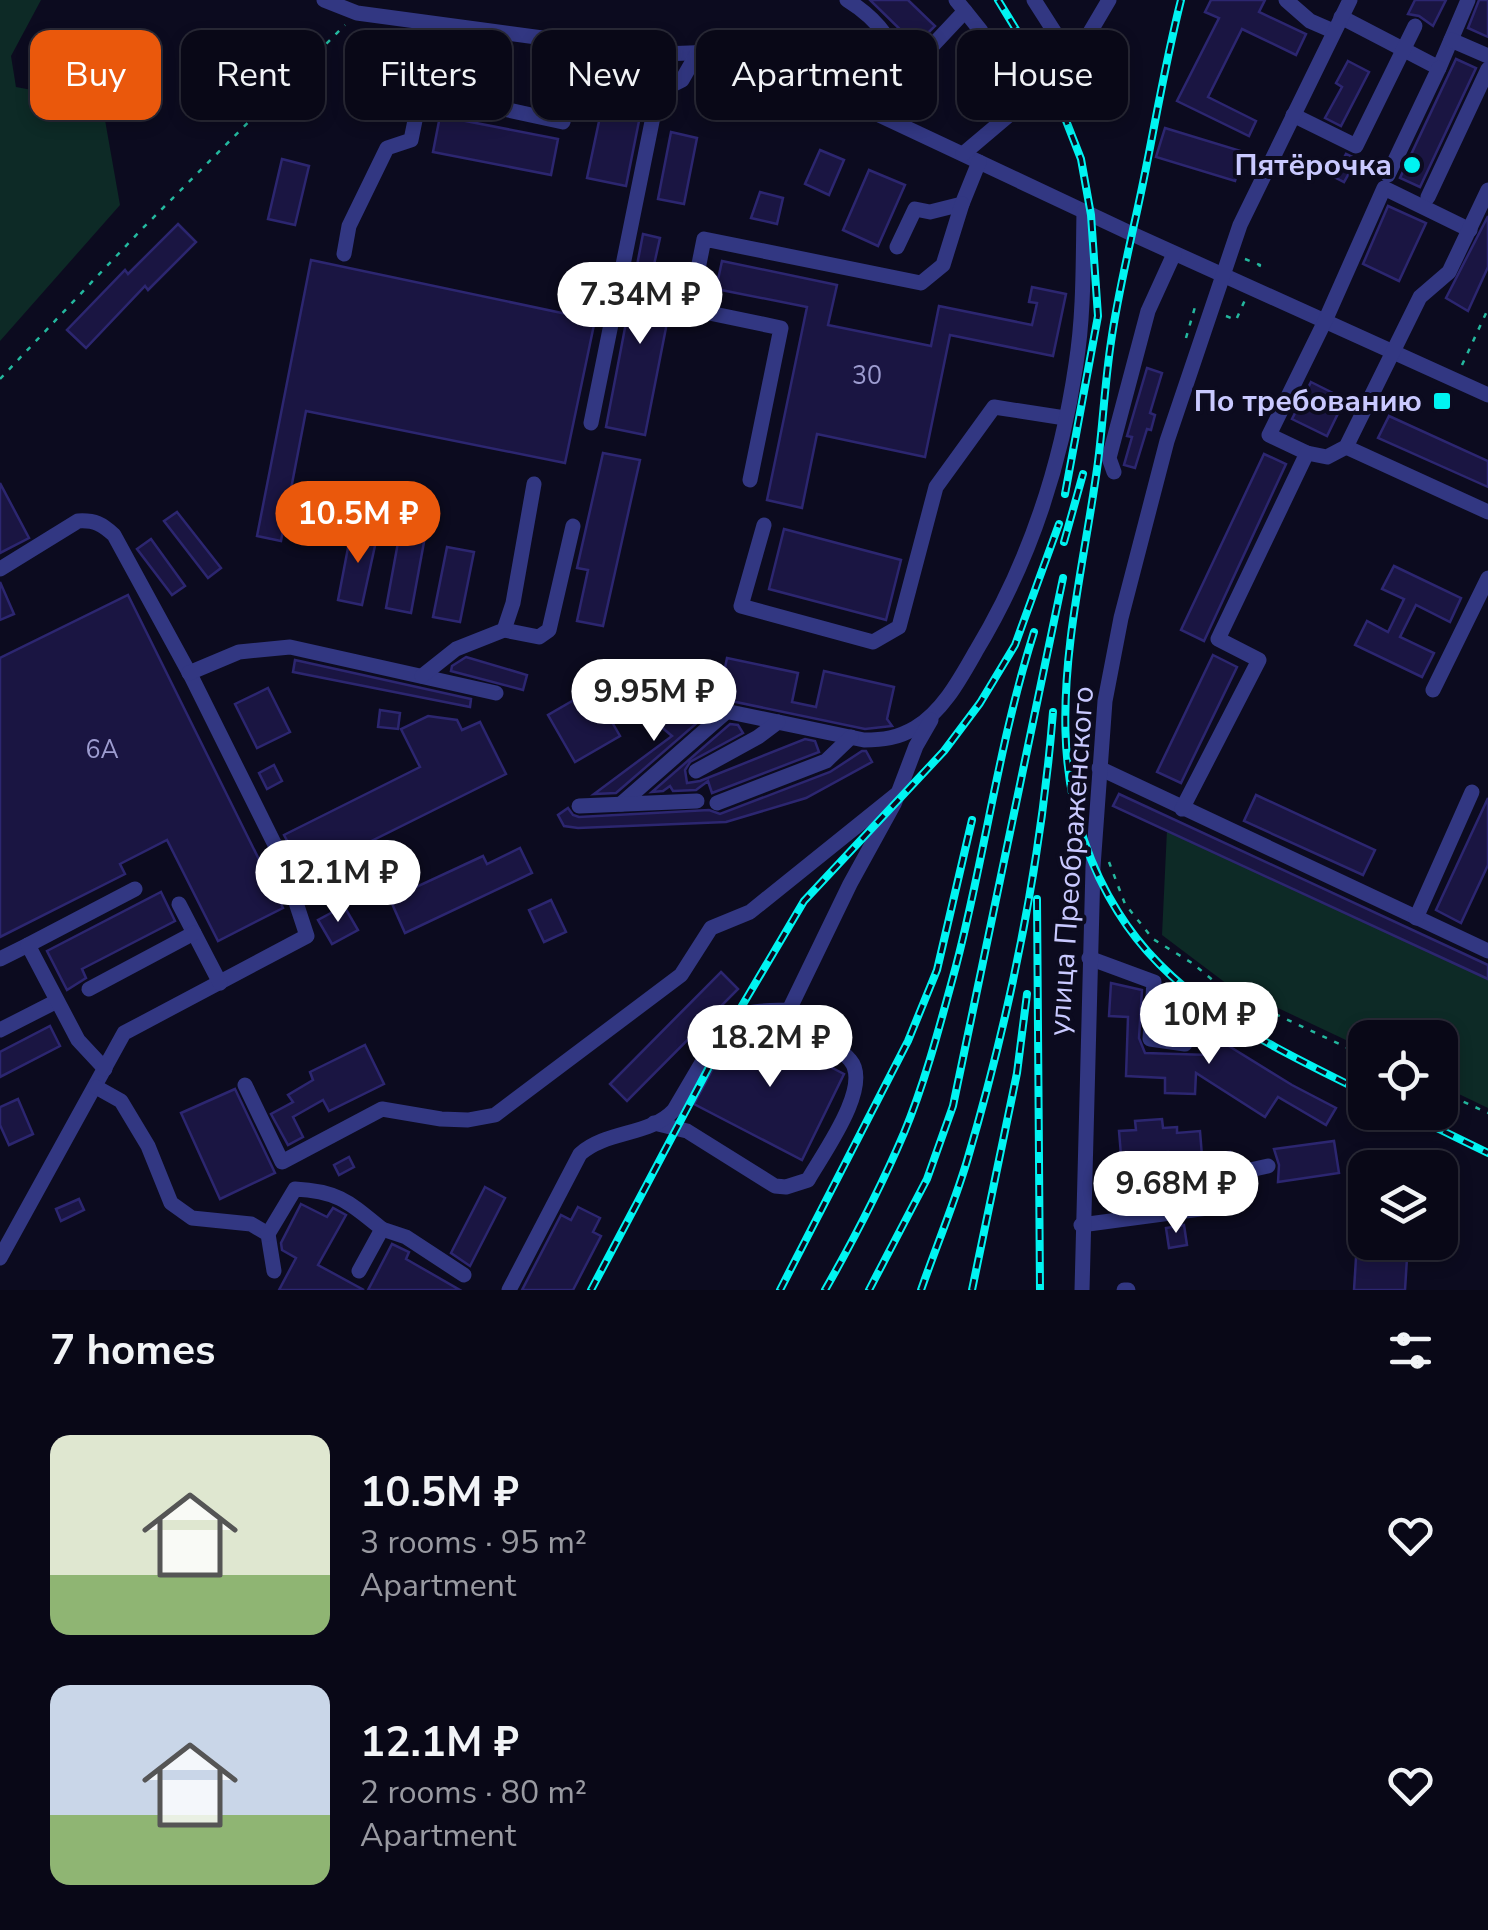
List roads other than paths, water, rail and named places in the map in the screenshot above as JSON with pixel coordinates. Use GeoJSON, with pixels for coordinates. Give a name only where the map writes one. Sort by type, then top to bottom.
{"type":"FeatureCollection","features":[{"type":"Feature","properties":{"kind":"street"},"geometry":{"type":"LineString","coordinates":[[324,0],[357,13],[662,54],[696,52]]}},
{"type":"Feature","properties":{"kind":"street"},"geometry":{"type":"LineString","coordinates":[[847,0],[876,21],[882,30]]}},
{"type":"Feature","properties":{"kind":"street"},"geometry":{"type":"LineString","coordinates":[[1034,0],[1053,30]]}},
{"type":"Feature","properties":{"kind":"street"},"geometry":{"type":"LineString","coordinates":[[1092,30],[1110,0]]}},
{"type":"Feature","properties":{"kind":"street"},"geometry":{"type":"LineString","coordinates":[[1286,0],[1310,21],[1337,24],[1439,68]]}},
{"type":"Feature","properties":{"kind":"street","name":"улица Преображенского"},"geometry":{"type":"LineString","coordinates":[[1082,1290],[1094,853],[1105,701],[1121,618],[1167,441],[1240,225],[1350,0]]}},
{"type":"Feature","properties":{"kind":"street"},"geometry":{"type":"LineString","coordinates":[[1388,175],[1468,0]]}},
{"type":"Feature","properties":{"kind":"street"},"geometry":{"type":"LineString","coordinates":[[937,34],[960,5],[979,30]]}},
{"type":"Feature","properties":{"kind":"street"},"geometry":{"type":"LineString","coordinates":[[1292,115],[1356,146],[1415,26]]}},
{"type":"Feature","properties":{"kind":"street"},"geometry":{"type":"LineString","coordinates":[[1451,40],[1488,56]]}},
{"type":"Feature","properties":{"kind":"street"},"geometry":{"type":"LineString","coordinates":[[676,83],[682,80],[696,56]]}},
{"type":"Feature","properties":{"kind":"street"},"geometry":{"type":"LineString","coordinates":[[1428,197],[1488,69]]}},
{"type":"Feature","properties":{"kind":"street"},"geometry":{"type":"LineString","coordinates":[[344,254],[349,226],[387,148],[411,140],[421,92],[532,115]]}},
{"type":"Feature","properties":{"kind":"street"},"geometry":{"type":"LineString","coordinates":[[591,423],[652,120]]}},
{"type":"Feature","properties":{"kind":"street"},"geometry":{"type":"LineString","coordinates":[[890,120],[1174,254],[1488,395]]}},
{"type":"Feature","properties":{"kind":"street"},"geometry":{"type":"LineString","coordinates":[[962,154],[1003,120]]}},
{"type":"Feature","properties":{"kind":"street"},"geometry":{"type":"LineString","coordinates":[[750,480],[782,328],[690,309],[704,239],[921,283],[943,265],[979,162]]}},
{"type":"Feature","properties":{"kind":"street"},"geometry":{"type":"LineString","coordinates":[[1470,230],[1384,188],[1269,436],[1307,454],[1327,457],[1346,447],[1420,297],[1449,272],[1470,230],[1488,190]]}},
{"type":"Feature","properties":{"kind":"street"},"geometry":{"type":"LineString","coordinates":[[897,248],[914,209],[930,212],[962,204]]}},
{"type":"Feature","properties":{"kind":"street"},"geometry":{"type":"LineString","coordinates":[[789,1010],[898,793],[916,746],[1016,580],[1037,530],[1076,366],[1083,304],[1084,212]]}},
{"type":"Feature","properties":{"kind":"street"},"geometry":{"type":"LineString","coordinates":[[1114,472],[1109,458],[1148,311],[1174,254]]}},
{"type":"Feature","properties":{"kind":"street"},"geometry":{"type":"LineString","coordinates":[[764,525],[741,606],[873,642],[898,627],[936,487],[994,407],[1065,418]]}},
{"type":"Feature","properties":{"kind":"street"},"geometry":{"type":"LineString","coordinates":[[1346,447],[1488,512]]}},
{"type":"Feature","properties":{"kind":"street"},"geometry":{"type":"LineString","coordinates":[[1182,809],[1258,660],[1218,639],[1307,454]]}},
{"type":"Feature","properties":{"kind":"street"},"geometry":{"type":"LineString","coordinates":[[504,630],[534,484]]}},
{"type":"Feature","properties":{"kind":"street"},"geometry":{"type":"LineString","coordinates":[[0,570],[78,521],[103,524],[114,536],[282,857],[307,936],[124,1033],[0,1258]]}},
{"type":"Feature","properties":{"kind":"street"},"geometry":{"type":"LineString","coordinates":[[422,676],[456,649],[504,630],[539,638],[549,630],[573,526]]}},
{"type":"Feature","properties":{"kind":"street"},"geometry":{"type":"LineString","coordinates":[[1432,690],[1488,578]]}},
{"type":"Feature","properties":{"kind":"street"},"geometry":{"type":"LineString","coordinates":[[189,673],[239,652],[290,647],[496,693]]}},
{"type":"Feature","properties":{"kind":"street"},"geometry":{"type":"LineString","coordinates":[[619,688],[857,738],[897,737],[935,712]]}},
{"type":"Feature","properties":{"kind":"street"},"geometry":{"type":"LineString","coordinates":[[621,804],[726,712]]}},
{"type":"Feature","properties":{"kind":"street"},"geometry":{"type":"LineString","coordinates":[[696,772],[758,738],[778,722]]}},
{"type":"Feature","properties":{"kind":"street"},"geometry":{"type":"LineString","coordinates":[[717,802],[826,761],[857,738]]}},
{"type":"Feature","properties":{"kind":"street"},"geometry":{"type":"LineString","coordinates":[[1099,768],[1488,951]]}},
{"type":"Feature","properties":{"kind":"street"},"geometry":{"type":"LineString","coordinates":[[1416,918],[1472,792]]}},
{"type":"Feature","properties":{"kind":"street"},"geometry":{"type":"LineString","coordinates":[[245,1084],[282,1162],[382,1109],[441,1119],[496,1115],[681,975],[712,928],[750,912],[898,793]]}},
{"type":"Feature","properties":{"kind":"street"},"geometry":{"type":"LineString","coordinates":[[579,806],[697,801]]}},
{"type":"Feature","properties":{"kind":"street"},"geometry":{"type":"LineString","coordinates":[[0,959],[134,889]]}},
{"type":"Feature","properties":{"kind":"street"},"geometry":{"type":"LineString","coordinates":[[179,904],[220,983]]}},
{"type":"Feature","properties":{"kind":"street"},"geometry":{"type":"LineString","coordinates":[[89,989],[194,933]]}},
{"type":"Feature","properties":{"kind":"street"},"geometry":{"type":"LineString","coordinates":[[28,945],[78,1040],[105,1070]]}},
{"type":"Feature","properties":{"kind":"street"},"geometry":{"type":"LineString","coordinates":[[1089,958],[1154,982],[1150,1039],[1185,1044]]}},
{"type":"Feature","properties":{"kind":"street"},"geometry":{"type":"LineString","coordinates":[[0,1030],[57,1000]]}},
{"type":"Feature","properties":{"kind":"street"},"geometry":{"type":"LineString","coordinates":[[509,1290],[580,1154],[600,1140],[666,1119],[724,1025],[743,1012],[789,1010],[850,1060],[857,1079],[851,1102],[808,1180],[786,1187],[775,1186],[687,1131],[654,1124]]}},
{"type":"Feature","properties":{"kind":"street"},"geometry":{"type":"LineString","coordinates":[[96,1087],[121,1101],[148,1146],[172,1203],[192,1218],[251,1224],[268,1234]]}},
{"type":"Feature","properties":{"kind":"street"},"geometry":{"type":"LineString","coordinates":[[1081,1226],[1230,1204],[1244,1189],[1250,1170],[1268,1166]]}},
{"type":"Feature","properties":{"kind":"street"},"geometry":{"type":"LineString","coordinates":[[274,1272],[268,1234],[296,1189],[325,1190],[346,1199],[382,1229],[406,1237],[464,1275]]}},
{"type":"Feature","properties":{"kind":"street"},"geometry":{"type":"LineString","coordinates":[[359,1271],[382,1229]]}},
{"type":"Feature","properties":{"kind":"railway"},"geometry":{"type":"LineString","coordinates":[[998,0],[1056,95],[1081,159],[1091,215],[1098,316],[1065,494]]}},
{"type":"Feature","properties":{"kind":"railway"},"geometry":{"type":"LineString","coordinates":[[1181,0],[1114,321],[1098,462],[1071,635],[1066,747],[1074,802],[1090,857],[1118,912],[1168,972],[1228,1019],[1348,1084]]}},
{"type":"Feature","properties":{"kind":"railway"},"geometry":{"type":"LineString","coordinates":[[1064,542],[1083,474]]}},
{"type":"Feature","properties":{"kind":"railway"},"geometry":{"type":"LineString","coordinates":[[591,1290],[736,1016],[804,901],[944,751],[980,703],[1015,645],[1059,524]]}},
{"type":"Feature","properties":{"kind":"railway"},"geometry":{"type":"LineString","coordinates":[[869,1290],[927,1179],[953,1106],[1063,578]]}},
{"type":"Feature","properties":{"kind":"railway"},"geometry":{"type":"LineString","coordinates":[[825,1290],[886,1173],[926,1071],[966,924],[1011,715],[1034,632]]}},
{"type":"Feature","properties":{"kind":"railway"},"geometry":{"type":"LineString","coordinates":[[921,1290],[967,1161],[1010,994],[1041,825],[1053,712]]}},
{"type":"Feature","properties":{"kind":"railway"},"geometry":{"type":"LineString","coordinates":[[780,1290],[908,1041],[937,970],[972,820]]}},
{"type":"Feature","properties":{"kind":"railway"},"geometry":{"type":"LineString","coordinates":[[1037,899],[1040,1290]]}},
{"type":"Feature","properties":{"kind":"railway"},"geometry":{"type":"LineString","coordinates":[[972,1290],[1017,1073],[1027,994]]}},
{"type":"Feature","properties":{"kind":"railway"},"geometry":{"type":"LineString","coordinates":[[1441,1130],[1488,1153]]}},
{"type":"Feature","properties":{"kind":"place","name":"Пятёрочка"},"geometry":{"type":"Point","coordinates":[1412,165]}},
{"type":"Feature","properties":{"kind":"place","name":"По требованию"},"geometry":{"type":"Point","coordinates":[1442,401]}}]}
